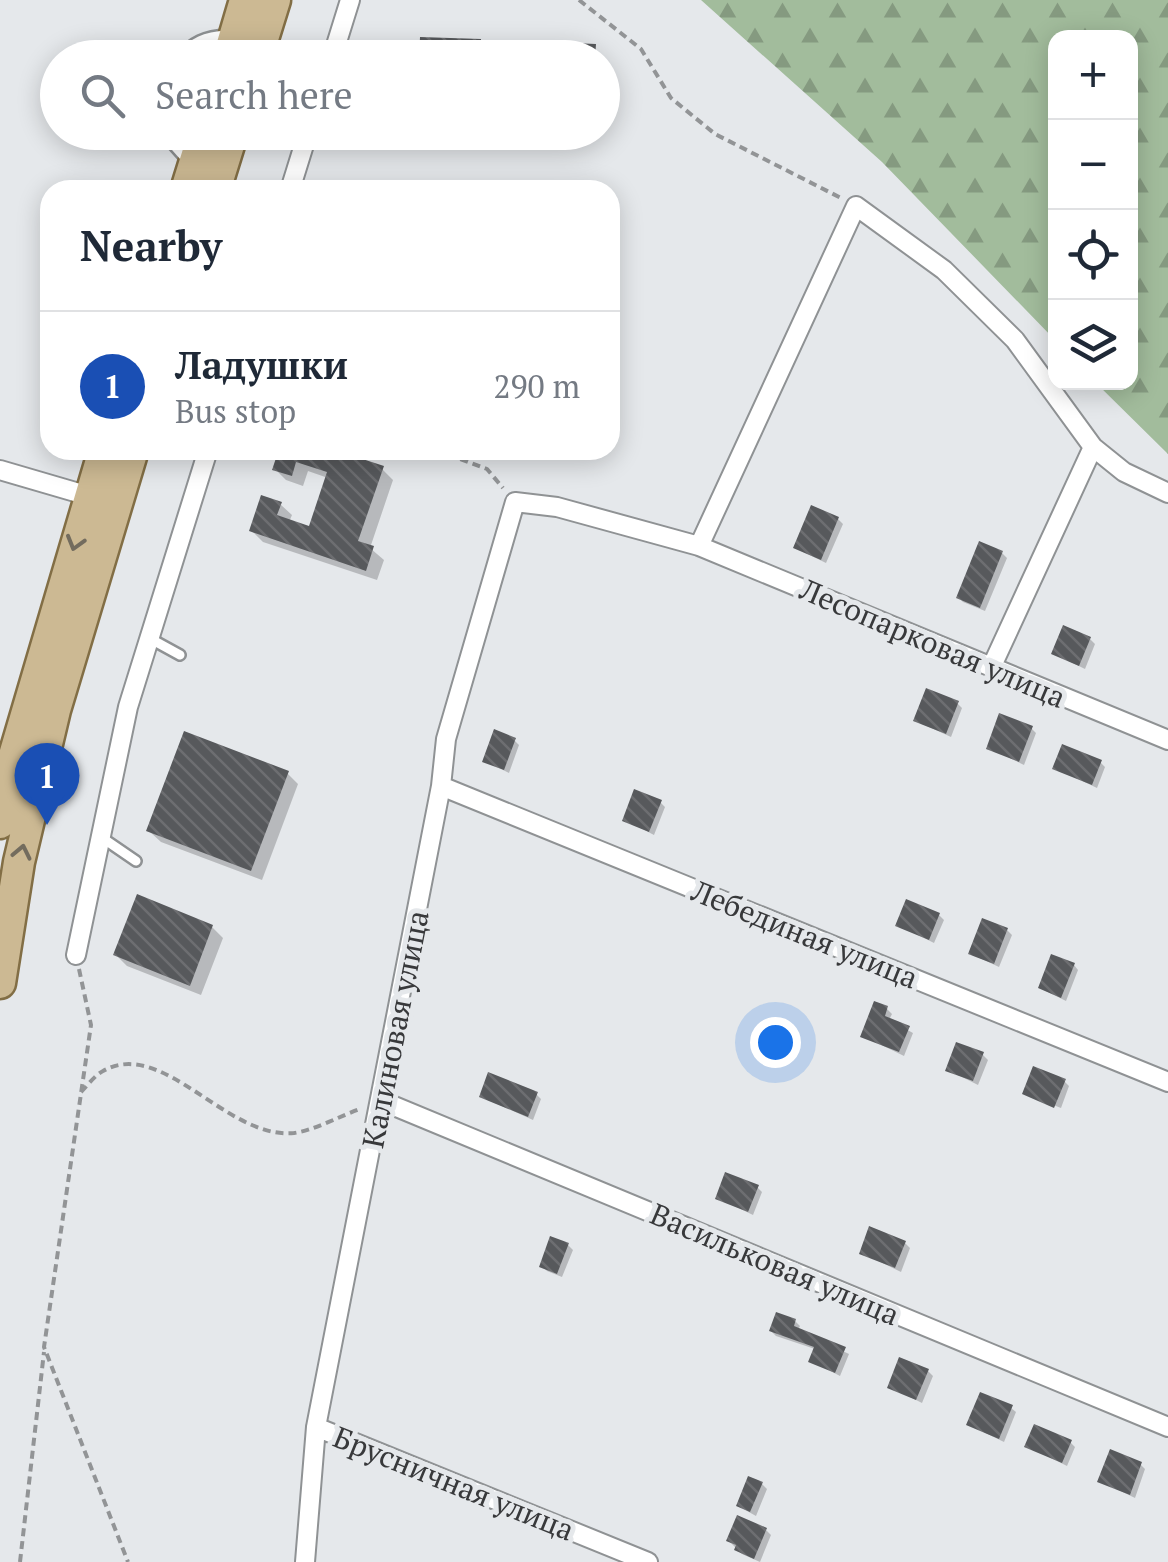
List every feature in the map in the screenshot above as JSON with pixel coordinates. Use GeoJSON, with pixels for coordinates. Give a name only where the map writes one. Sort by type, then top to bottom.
{"type":"FeatureCollection","features":[{"type":"Feature","properties":{"kind":"main road"},"geometry":{"type":"LineString","coordinates":[[233,40],[245,0]]}},
{"type":"Feature","properties":{"kind":"main road"},"geometry":{"type":"LineString","coordinates":[[262,40],[275,0]]}},
{"type":"Feature","properties":{"kind":"main road"},"geometry":{"type":"LineString","coordinates":[[190,178],[199,150]]}},
{"type":"Feature","properties":{"kind":"main road"},"geometry":{"type":"LineString","coordinates":[[218,180],[227,150]]}},
{"type":"Feature","properties":{"kind":"main road"},"geometry":{"type":"LineString","coordinates":[[0,982],[19,862],[102,500],[104,460]]}},
{"type":"Feature","properties":{"kind":"main road"},"geometry":{"type":"LineString","coordinates":[[0,823],[13,758],[102,500],[127,460]]}},
{"type":"Feature","properties":{"kind":"street"},"geometry":{"type":"LineString","coordinates":[[338,40],[350,0]]}},
{"type":"Feature","properties":{"kind":"street"},"geometry":{"type":"LineString","coordinates":[[293,180],[302,150]]}},
{"type":"Feature","properties":{"kind":"street"},"geometry":{"type":"LineString","coordinates":[[699,546],[856,206],[944,270],[1015,340],[1093,447],[1124,472],[1168,493]]}},
{"type":"Feature","properties":{"kind":"street"},"geometry":{"type":"LineString","coordinates":[[991,668],[1093,447]]}},
{"type":"Feature","properties":{"kind":"street"},"geometry":{"type":"LineString","coordinates":[[76,954],[128,707],[205,460]]}},
{"type":"Feature","properties":{"kind":"street"},"geometry":{"type":"LineString","coordinates":[[0,470],[102,500]]}},
{"type":"Feature","properties":{"kind":"street","name":"Лесопарковая улица"},"geometry":{"type":"LineString","coordinates":[[515,502],[557,507],[699,546],[1168,740]]}},
{"type":"Feature","properties":{"kind":"street","name":"Калиновая улица"},"geometry":{"type":"LineString","coordinates":[[305,1562],[316,1427],[382,1101],[441,786],[446,739],[515,502]]}},
{"type":"Feature","properties":{"kind":"street","name":"Лебединая улица"},"geometry":{"type":"LineString","coordinates":[[441,786],[1168,1082]]}},
{"type":"Feature","properties":{"kind":"street","name":"Васильковая улица"},"geometry":{"type":"LineString","coordinates":[[382,1101],[1168,1427]]}},
{"type":"Feature","properties":{"kind":"street","name":"Брусничная улица"},"geometry":{"type":"LineString","coordinates":[[316,1427],[648,1562]]}},
{"type":"Feature","properties":{"kind":"lane"},"geometry":{"type":"LineString","coordinates":[[173,150],[190,178]]}},
{"type":"Feature","properties":{"kind":"lane"},"geometry":{"type":"LineString","coordinates":[[149,638],[180,655]]}},
{"type":"Feature","properties":{"kind":"lane"},"geometry":{"type":"LineString","coordinates":[[101,837],[136,861]]}},
{"type":"Feature","properties":{"kind":"path"},"geometry":{"type":"LineString","coordinates":[[578,0],[640,49],[671,98],[715,134],[856,206]]}},
{"type":"Feature","properties":{"kind":"path"},"geometry":{"type":"LineString","coordinates":[[463,460],[487,469],[515,502]]}},
{"type":"Feature","properties":{"kind":"path"},"geometry":{"type":"LineString","coordinates":[[20,1562],[44,1347],[90,1025],[76,954]]}},
{"type":"Feature","properties":{"kind":"path"},"geometry":{"type":"LineString","coordinates":[[81,1092],[102,1071],[128,1062],[160,1070],[220,1110],[257,1126],[294,1133],[382,1101]]}},
{"type":"Feature","properties":{"kind":"path"},"geometry":{"type":"LineString","coordinates":[[44,1347],[128,1562]]}},
{"type":"Feature","properties":{"kind":"green space"},"geometry":{"type":"Polygon","coordinates":[[[701,0],[1168,0],[1168,454],[1103,390],[1138,390],[1138,30],[1048,30],[1048,333],[882,162],[701,0]]]}},
{"type":"Feature","properties":{"kind":"building"},"geometry":{"type":"Polygon","coordinates":[[[420,37],[481,39],[481,40],[420,40],[420,37]]]}},
{"type":"Feature","properties":{"kind":"building"},"geometry":{"type":"Polygon","coordinates":[[[275,460],[366,460],[384,466],[358,541],[374,546],[366,571],[249,531],[261,495],[282,502],[277,515],[309,526],[327,472],[296,462],[292,476],[272,470],[275,460]]]}},
{"type":"Feature","properties":{"kind":"building"},"geometry":{"type":"Polygon","coordinates":[[[811,505],[839,517],[821,560],[793,548],[811,505]]]}},
{"type":"Feature","properties":{"kind":"building"},"geometry":{"type":"Polygon","coordinates":[[[979,541],[1003,551],[980,608],[956,598],[979,541]]]}},
{"type":"Feature","properties":{"kind":"building"},"geometry":{"type":"Polygon","coordinates":[[[1063,625],[1091,637],[1079,666],[1051,654],[1063,625]]]}},
{"type":"Feature","properties":{"kind":"building"},"geometry":{"type":"Polygon","coordinates":[[[926,688],[959,701],[946,734],[913,721],[926,688]]]}},
{"type":"Feature","properties":{"kind":"building"},"geometry":{"type":"Polygon","coordinates":[[[999,713],[1033,726],[1019,762],[986,749],[999,713]]]}},
{"type":"Feature","properties":{"kind":"building"},"geometry":{"type":"Polygon","coordinates":[[[494,729],[516,738],[504,770],[482,762],[494,729]]]}},
{"type":"Feature","properties":{"kind":"building"},"geometry":{"type":"Polygon","coordinates":[[[184,731],[289,771],[251,871],[146,831],[184,731]]]}},
{"type":"Feature","properties":{"kind":"building"},"geometry":{"type":"Polygon","coordinates":[[[1062,744],[1102,760],[1092,785],[1052,769],[1062,744]]]}},
{"type":"Feature","properties":{"kind":"building"},"geometry":{"type":"Polygon","coordinates":[[[634,789],[662,800],[649,832],[622,821],[634,789]]]}},
{"type":"Feature","properties":{"kind":"building"},"geometry":{"type":"Polygon","coordinates":[[[137,894],[213,925],[190,986],[113,955],[137,894]]]}},
{"type":"Feature","properties":{"kind":"building"},"geometry":{"type":"Polygon","coordinates":[[[906,899],[940,913],[929,940],[895,926],[906,899]]]}},
{"type":"Feature","properties":{"kind":"building"},"geometry":{"type":"Polygon","coordinates":[[[982,918],[1008,928],[994,964],[968,954],[982,918]]]}},
{"type":"Feature","properties":{"kind":"building"},"geometry":{"type":"Polygon","coordinates":[[[1051,954],[1075,963],[1061,998],[1038,988],[1051,954]]]}},
{"type":"Feature","properties":{"kind":"building"},"geometry":{"type":"Polygon","coordinates":[[[874,1001],[888,1006],[885,1016],[910,1026],[899,1052],[860,1037],[874,1001]]]}},
{"type":"Feature","properties":{"kind":"building"},"geometry":{"type":"Polygon","coordinates":[[[956,1042],[984,1052],[973,1081],[945,1071],[956,1042]]]}},
{"type":"Feature","properties":{"kind":"building"},"geometry":{"type":"Polygon","coordinates":[[[1033,1066],[1066,1079],[1054,1108],[1022,1094],[1033,1066]]]}},
{"type":"Feature","properties":{"kind":"building"},"geometry":{"type":"Polygon","coordinates":[[[488,1072],[538,1092],[528,1117],[479,1097],[488,1072]]]}},
{"type":"Feature","properties":{"kind":"building"},"geometry":{"type":"Polygon","coordinates":[[[725,1172],[759,1185],[748,1212],[715,1199],[725,1172]]]}},
{"type":"Feature","properties":{"kind":"building"},"geometry":{"type":"Polygon","coordinates":[[[869,1226],[906,1241],[895,1268],[859,1254],[869,1226]]]}},
{"type":"Feature","properties":{"kind":"building"},"geometry":{"type":"Polygon","coordinates":[[[550,1236],[569,1243],[557,1274],[539,1267],[550,1236]]]}},
{"type":"Feature","properties":{"kind":"building"},"geometry":{"type":"Polygon","coordinates":[[[776,1312],[796,1319],[794,1326],[846,1347],[835,1373],[808,1362],[814,1347],[769,1331],[776,1312]]]}},
{"type":"Feature","properties":{"kind":"building"},"geometry":{"type":"Polygon","coordinates":[[[899,1357],[929,1369],[916,1400],[887,1388],[899,1357]]]}},
{"type":"Feature","properties":{"kind":"building"},"geometry":{"type":"Polygon","coordinates":[[[980,1392],[1013,1405],[999,1439],[966,1425],[980,1392]]]}},
{"type":"Feature","properties":{"kind":"building"},"geometry":{"type":"Polygon","coordinates":[[[1034,1424],[1072,1440],[1062,1463],[1024,1447],[1034,1424]]]}},
{"type":"Feature","properties":{"kind":"building"},"geometry":{"type":"Polygon","coordinates":[[[1110,1449],[1142,1462],[1130,1495],[1097,1482],[1110,1449]]]}},
{"type":"Feature","properties":{"kind":"building"},"geometry":{"type":"Polygon","coordinates":[[[748,1476],[763,1482],[750,1512],[736,1506],[748,1476]]]}},
{"type":"Feature","properties":{"kind":"building"},"geometry":{"type":"Polygon","coordinates":[[[737,1515],[767,1528],[754,1559],[734,1550],[736,1545],[726,1541],[737,1515]]]}},
{"type":"Feature","properties":{"kind":"place","name":"Ладушки"},"geometry":{"type":"Point","coordinates":[47,825]}}]}
